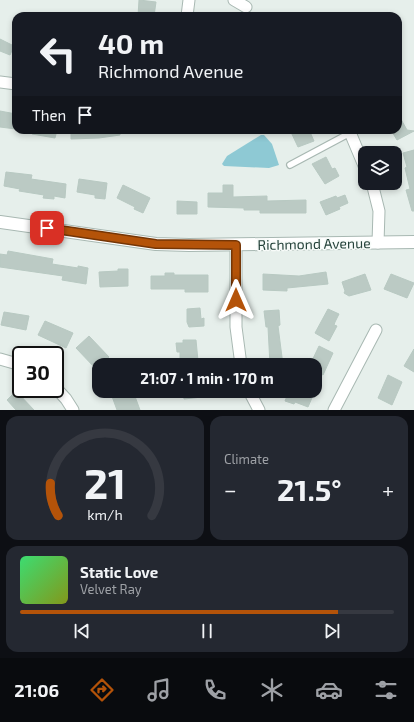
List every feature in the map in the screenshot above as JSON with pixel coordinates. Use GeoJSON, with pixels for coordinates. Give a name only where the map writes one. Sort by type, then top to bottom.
{"type":"FeatureCollection","features":[{"type":"Feature","properties":{"kind":"street"},"geometry":{"type":"LineString","coordinates":[[187,12],[189,0]]}},
{"type":"Feature","properties":{"kind":"street"},"geometry":{"type":"LineString","coordinates":[[234,0],[246,7]]}},
{"type":"Feature","properties":{"kind":"street"},"geometry":{"type":"LineString","coordinates":[[0,82],[12,84]]}},
{"type":"Feature","properties":{"kind":"street"},"geometry":{"type":"LineString","coordinates":[[351,134],[358,151]]}},
{"type":"Feature","properties":{"kind":"street"},"geometry":{"type":"LineString","coordinates":[[374,190],[380,211],[378,243]]}},
{"type":"Feature","properties":{"kind":"street","name":"Richmond Avenue"},"geometry":{"type":"LineString","coordinates":[[0,222],[156,244],[236,245],[414,242]]}},
{"type":"Feature","properties":{"kind":"street"},"geometry":{"type":"LineString","coordinates":[[236,245],[236,327],[240,358]]}},
{"type":"Feature","properties":{"kind":"street"},"geometry":{"type":"LineString","coordinates":[[334,410],[376,330]]}},
{"type":"Feature","properties":{"kind":"street"},"geometry":{"type":"LineString","coordinates":[[0,359],[12,362]]}},
{"type":"Feature","properties":{"kind":"street"},"geometry":{"type":"LineString","coordinates":[[64,397],[72,410]]}},
{"type":"Feature","properties":{"kind":"street"},"geometry":{"type":"LineString","coordinates":[[253,398],[259,410]]}},
{"type":"Feature","properties":{"kind":"lane"},"geometry":{"type":"LineString","coordinates":[[290,164],[345,134]]}},
{"type":"Feature","properties":{"kind":"water"},"geometry":{"type":"Polygon","coordinates":[[[261,135],[264,135],[272,144],[279,165],[269,168],[224,166],[222,164],[227,156],[261,135]]]}},
{"type":"Feature","properties":{"kind":"building"},"geometry":{"type":"Polygon","coordinates":[[[139,0],[156,2],[155,12],[138,12],[139,0]]]}},
{"type":"Feature","properties":{"kind":"building"},"geometry":{"type":"Polygon","coordinates":[[[0,39],[12,45],[10,55],[0,51],[0,39]]]}},
{"type":"Feature","properties":{"kind":"building"},"geometry":{"type":"Polygon","coordinates":[[[0,111],[12,113],[12,128],[0,127],[0,111]]]}},
{"type":"Feature","properties":{"kind":"building"},"geometry":{"type":"Polygon","coordinates":[[[402,121],[407,130],[414,131],[397,140],[393,134],[402,134],[402,121]]]}},
{"type":"Feature","properties":{"kind":"building"},"geometry":{"type":"Polygon","coordinates":[[[32,134],[56,134],[55,138],[32,134]]]}},
{"type":"Feature","properties":{"kind":"building"},"geometry":{"type":"Polygon","coordinates":[[[71,134],[120,134],[99,138],[71,139],[71,134]]]}},
{"type":"Feature","properties":{"kind":"building"},"geometry":{"type":"Polygon","coordinates":[[[292,134],[311,134],[314,141],[298,147],[292,134]]]}},
{"type":"Feature","properties":{"kind":"building"},"geometry":{"type":"Polygon","coordinates":[[[414,150],[414,211],[412,211],[406,190],[410,189],[405,168],[407,167],[403,153],[414,150]]]}},
{"type":"Feature","properties":{"kind":"building"},"geometry":{"type":"Polygon","coordinates":[[[326,157],[332,169],[335,168],[339,176],[325,184],[312,164],[326,157]]]}},
{"type":"Feature","properties":{"kind":"building"},"geometry":{"type":"Polygon","coordinates":[[[6,172],[32,175],[31,179],[66,184],[65,198],[54,196],[54,199],[43,198],[44,195],[19,191],[20,189],[4,186],[6,172]]]}},
{"type":"Feature","properties":{"kind":"building"},"geometry":{"type":"Polygon","coordinates":[[[79,179],[107,183],[105,199],[95,198],[95,195],[77,192],[79,179]]]}},
{"type":"Feature","properties":{"kind":"building"},"geometry":{"type":"Polygon","coordinates":[[[123,185],[150,198],[143,213],[117,198],[123,185]]]}},
{"type":"Feature","properties":{"kind":"building"},"geometry":{"type":"Polygon","coordinates":[[[223,185],[233,185],[233,197],[267,196],[267,201],[306,200],[306,213],[260,213],[260,210],[244,210],[244,208],[208,207],[208,193],[223,193],[223,185]]]}},
{"type":"Feature","properties":{"kind":"building"},"geometry":{"type":"Polygon","coordinates":[[[345,195],[348,203],[339,207],[340,209],[326,215],[320,202],[336,196],[337,198],[345,195]]]}},
{"type":"Feature","properties":{"kind":"building"},"geometry":{"type":"Polygon","coordinates":[[[177,201],[197,202],[197,214],[177,214],[177,201]]]}},
{"type":"Feature","properties":{"kind":"building"},"geometry":{"type":"Polygon","coordinates":[[[8,251],[53,259],[52,264],[88,268],[86,284],[62,280],[63,276],[0,267],[0,254],[7,255],[8,251]]]}},
{"type":"Feature","properties":{"kind":"building"},"geometry":{"type":"Polygon","coordinates":[[[118,269],[128,269],[128,286],[100,287],[99,272],[118,271],[118,269]]]}},
{"type":"Feature","properties":{"kind":"building"},"geometry":{"type":"Polygon","coordinates":[[[326,272],[328,284],[287,288],[287,291],[263,290],[263,274],[299,276],[326,272]]]}},
{"type":"Feature","properties":{"kind":"building"},"geometry":{"type":"Polygon","coordinates":[[[165,273],[174,273],[174,275],[208,275],[208,292],[185,292],[185,289],[151,289],[151,276],[165,276],[165,273]]]}},
{"type":"Feature","properties":{"kind":"building"},"geometry":{"type":"Polygon","coordinates":[[[365,274],[371,290],[349,296],[344,293],[345,291],[342,282],[365,274]]]}},
{"type":"Feature","properties":{"kind":"building"},"geometry":{"type":"Polygon","coordinates":[[[391,274],[414,283],[407,298],[384,289],[391,274]]]}},
{"type":"Feature","properties":{"kind":"building"},"geometry":{"type":"Polygon","coordinates":[[[200,308],[201,319],[204,318],[204,326],[189,327],[187,322],[187,309],[200,308]]]}},
{"type":"Feature","properties":{"kind":"building"},"geometry":{"type":"Polygon","coordinates":[[[328,309],[339,314],[334,325],[337,326],[329,341],[315,333],[328,309]]]}},
{"type":"Feature","properties":{"kind":"building"},"geometry":{"type":"Polygon","coordinates":[[[279,310],[280,325],[278,326],[282,358],[270,358],[268,327],[266,327],[264,311],[279,310]]]}},
{"type":"Feature","properties":{"kind":"building"},"geometry":{"type":"Polygon","coordinates":[[[4,312],[29,316],[26,330],[1,325],[4,312]]]}},
{"type":"Feature","properties":{"kind":"building"},"geometry":{"type":"Polygon","coordinates":[[[45,321],[73,333],[66,348],[38,335],[45,321]]]}},
{"type":"Feature","properties":{"kind":"building"},"geometry":{"type":"Polygon","coordinates":[[[89,336],[109,357],[92,358],[92,365],[76,348],[89,336]]]}},
{"type":"Feature","properties":{"kind":"building"},"geometry":{"type":"Polygon","coordinates":[[[183,340],[196,340],[198,358],[180,358],[180,352],[177,352],[176,343],[183,343],[183,340]]]}},
{"type":"Feature","properties":{"kind":"building"},"geometry":{"type":"Polygon","coordinates":[[[319,346],[333,353],[323,375],[322,358],[313,358],[319,346]]]}},
{"type":"Feature","properties":{"kind":"building"},"geometry":{"type":"Polygon","coordinates":[[[414,349],[414,372],[404,366],[414,349]]]}},
{"type":"Feature","properties":{"kind":"building"},"geometry":{"type":"Polygon","coordinates":[[[388,375],[402,382],[392,405],[378,398],[388,375]]]}},
{"type":"Feature","properties":{"kind":"building"},"geometry":{"type":"Polygon","coordinates":[[[12,395],[12,398],[23,398],[34,410],[16,410],[7,400],[12,395]]]}},
{"type":"Feature","properties":{"kind":"building"},"geometry":{"type":"Polygon","coordinates":[[[113,398],[136,398],[140,410],[117,410],[113,398]]]}},
{"type":"Feature","properties":{"kind":"building"},"geometry":{"type":"Polygon","coordinates":[[[286,398],[312,398],[308,407],[295,402],[294,404],[285,401],[286,398]]]}},
{"type":"Feature","properties":{"kind":"route"},"geometry":{"type":"LineString","coordinates":[[47,228],[156,244],[236,245],[236,300]]}}]}
